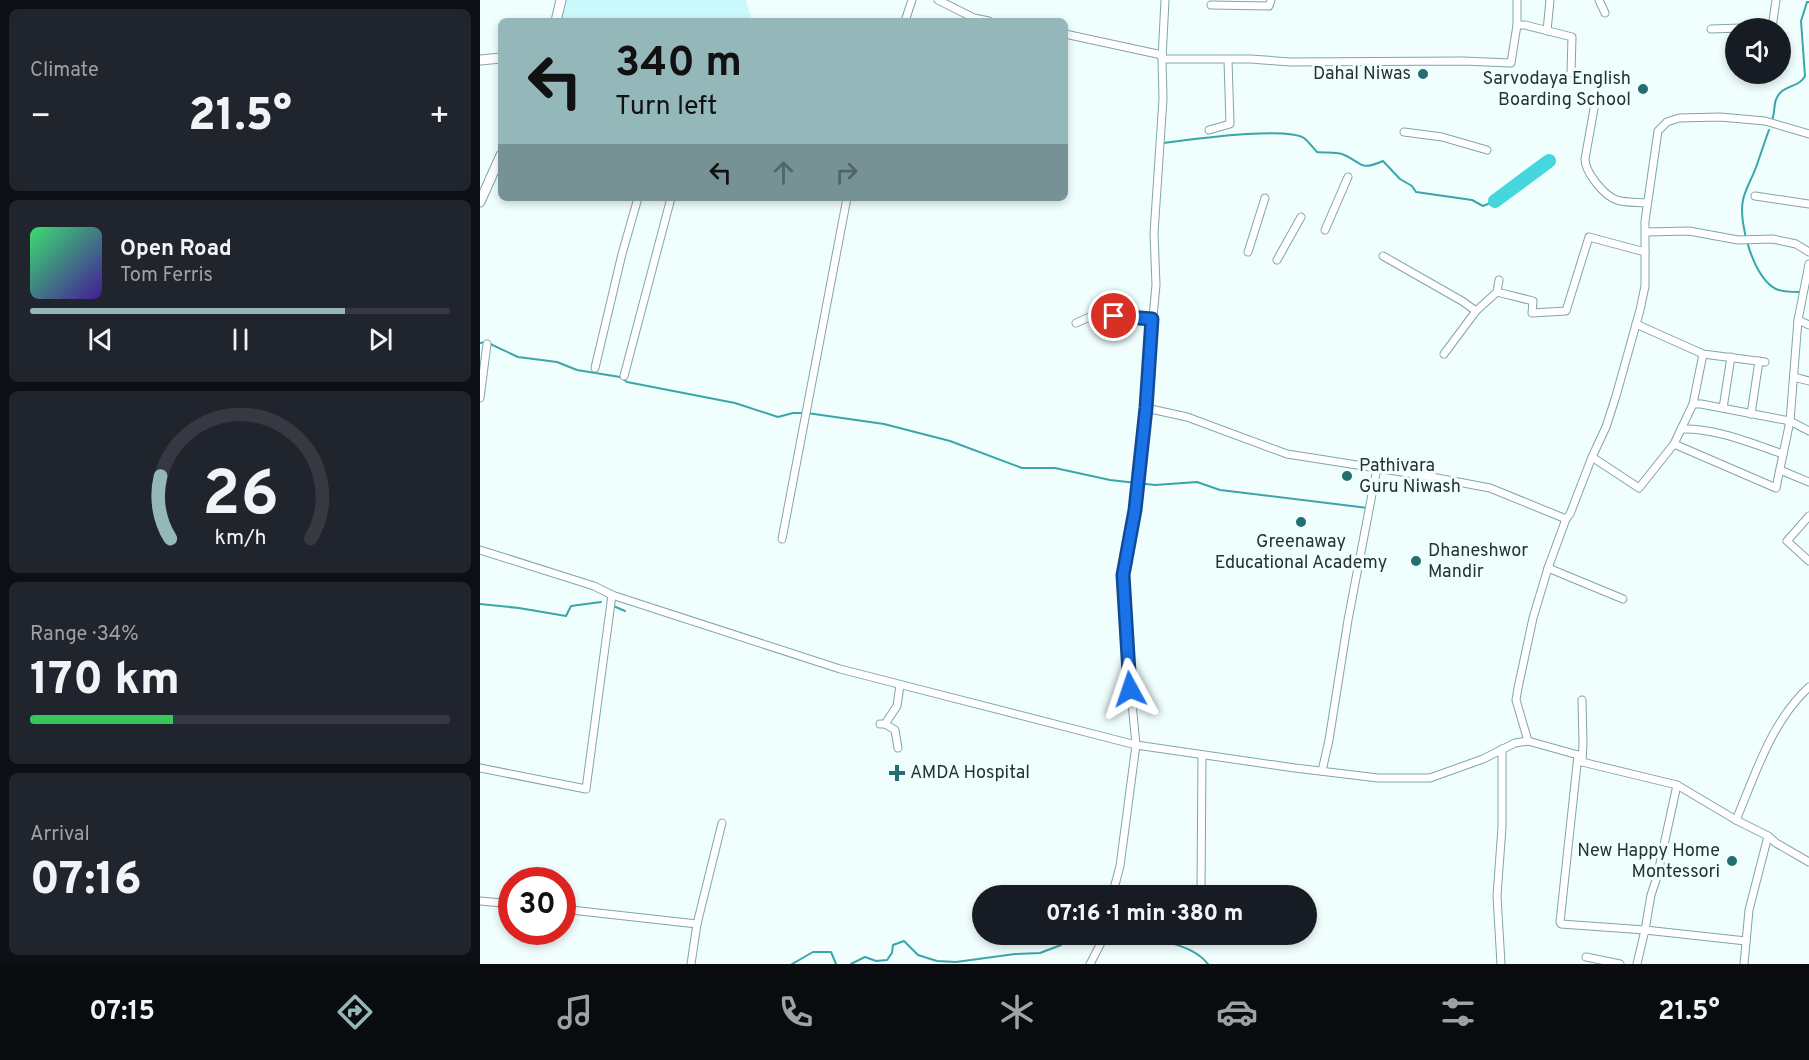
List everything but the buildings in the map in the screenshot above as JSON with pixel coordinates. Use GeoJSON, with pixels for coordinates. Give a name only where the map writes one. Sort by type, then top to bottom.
{"type":"FeatureCollection","features":[{"type":"Feature","properties":{"kind":"street"},"geometry":{"type":"LineString","coordinates":[[557,18],[561,0]]}},
{"type":"Feature","properties":{"kind":"street"},"geometry":{"type":"LineString","coordinates":[[906,18],[912,0]]}},
{"type":"Feature","properties":{"kind":"street"},"geometry":{"type":"LineString","coordinates":[[938,0],[974,18]]}},
{"type":"Feature","properties":{"kind":"street"},"geometry":{"type":"LineString","coordinates":[[1115,885],[1120,866],[1136,745],[1123,575],[1135,510],[1156,285],[1154,233],[1163,99],[1162,57],[1165,0]]}},
{"type":"Feature","properties":{"kind":"street"},"geometry":{"type":"LineString","coordinates":[[1211,6],[1269,6],[1271,0]]}},
{"type":"Feature","properties":{"kind":"street"},"geometry":{"type":"LineString","coordinates":[[1068,35],[1162,57],[1290,62],[1511,63],[1517,25],[1517,0]]}},
{"type":"Feature","properties":{"kind":"street"},"geometry":{"type":"LineString","coordinates":[[1547,31],[1550,0]]}},
{"type":"Feature","properties":{"kind":"street"},"geometry":{"type":"LineString","coordinates":[[1599,0],[1605,13]]}},
{"type":"Feature","properties":{"kind":"street"},"geometry":{"type":"LineString","coordinates":[[1773,18],[1776,0]]}},
{"type":"Feature","properties":{"kind":"street"},"geometry":{"type":"LineString","coordinates":[[1517,25],[1572,38],[1571,73]]}},
{"type":"Feature","properties":{"kind":"street"},"geometry":{"type":"LineString","coordinates":[[1711,29],[1725,29]]}},
{"type":"Feature","properties":{"kind":"street"},"geometry":{"type":"LineString","coordinates":[[480,60],[498,58]]}},
{"type":"Feature","properties":{"kind":"street"},"geometry":{"type":"LineString","coordinates":[[1209,130],[1230,123],[1228,60]]}},
{"type":"Feature","properties":{"kind":"street"},"geometry":{"type":"LineString","coordinates":[[1594,109],[1585,159],[1589,174],[1602,189],[1617,200],[1647,203]]}},
{"type":"Feature","properties":{"kind":"street"},"geometry":{"type":"LineString","coordinates":[[1528,741],[1516,700],[1533,618],[1566,519],[1606,428],[1636,324],[1645,286],[1645,220],[1658,130],[1667,122],[1691,117],[1731,118],[1765,121],[1809,134]]}},
{"type":"Feature","properties":{"kind":"street"},"geometry":{"type":"LineString","coordinates":[[1404,132],[1442,137],[1487,150]]}},
{"type":"Feature","properties":{"kind":"street"},"geometry":{"type":"LineString","coordinates":[[480,202],[498,162]]}},
{"type":"Feature","properties":{"kind":"street"},"geometry":{"type":"LineString","coordinates":[[1325,230],[1348,177]]}},
{"type":"Feature","properties":{"kind":"street"},"geometry":{"type":"LineString","coordinates":[[1755,196],[1809,204]]}},
{"type":"Feature","properties":{"kind":"street"},"geometry":{"type":"LineString","coordinates":[[1248,252],[1265,198]]}},
{"type":"Feature","properties":{"kind":"street"},"geometry":{"type":"LineString","coordinates":[[595,368],[637,201]]}},
{"type":"Feature","properties":{"kind":"street"},"geometry":{"type":"LineString","coordinates":[[624,376],[670,201]]}},
{"type":"Feature","properties":{"kind":"street"},"geometry":{"type":"LineString","coordinates":[[782,539],[847,201]]}},
{"type":"Feature","properties":{"kind":"street"},"geometry":{"type":"LineString","coordinates":[[1277,260],[1301,217]]}},
{"type":"Feature","properties":{"kind":"street"},"geometry":{"type":"LineString","coordinates":[[1646,232],[1689,231],[1738,240],[1773,239],[1796,244],[1809,252]]}},
{"type":"Feature","properties":{"kind":"street"},"geometry":{"type":"LineString","coordinates":[[1497,292],[1533,301],[1532,313],[1566,311],[1589,237],[1645,252]]}},
{"type":"Feature","properties":{"kind":"street"},"geometry":{"type":"LineString","coordinates":[[1383,256],[1476,311]]}},
{"type":"Feature","properties":{"kind":"street"},"geometry":{"type":"LineString","coordinates":[[1674,444],[1776,488],[1790,422],[1798,320],[1809,264]]}},
{"type":"Feature","properties":{"kind":"street"},"geometry":{"type":"LineString","coordinates":[[1444,354],[1476,311],[1497,292],[1499,280]]}},
{"type":"Feature","properties":{"kind":"street"},"geometry":{"type":"LineString","coordinates":[[1076,323],[1095,315],[1152,319]]}},
{"type":"Feature","properties":{"kind":"street"},"geometry":{"type":"LineString","coordinates":[[1798,320],[1809,325]]}},
{"type":"Feature","properties":{"kind":"street"},"geometry":{"type":"LineString","coordinates":[[1636,324],[1703,354],[1762,362],[1751,414]]}},
{"type":"Feature","properties":{"kind":"street"},"geometry":{"type":"LineString","coordinates":[[480,398],[487,344]]}},
{"type":"Feature","properties":{"kind":"street"},"geometry":{"type":"LineString","coordinates":[[1592,457],[1639,488],[1674,444],[1693,404],[1703,354]]}},
{"type":"Feature","properties":{"kind":"street"},"geometry":{"type":"LineString","coordinates":[[1723,408],[1731,357]]}},
{"type":"Feature","properties":{"kind":"street"},"geometry":{"type":"LineString","coordinates":[[1794,377],[1809,381]]}},
{"type":"Feature","properties":{"kind":"street"},"geometry":{"type":"LineString","coordinates":[[1693,404],[1790,422],[1809,431]]}},
{"type":"Feature","properties":{"kind":"street"},"geometry":{"type":"LineString","coordinates":[[1146,408],[1187,417],[1287,454],[1490,488],[1566,519]]}},
{"type":"Feature","properties":{"kind":"street"},"geometry":{"type":"LineString","coordinates":[[1681,429],[1696,429],[1720,434],[1783,454]]}},
{"type":"Feature","properties":{"kind":"street"},"geometry":{"type":"LineString","coordinates":[[1322,771],[1377,468]]}},
{"type":"Feature","properties":{"kind":"street"},"geometry":{"type":"LineString","coordinates":[[1780,470],[1809,482]]}},
{"type":"Feature","properties":{"kind":"street"},"geometry":{"type":"LineString","coordinates":[[1809,516],[1787,541],[1809,561]]}},
{"type":"Feature","properties":{"kind":"street"},"geometry":{"type":"LineString","coordinates":[[480,549],[594,586],[612,595],[840,669],[1136,745],[1378,778],[1430,778],[1483,759],[1515,743],[1528,741],[1580,759],[1677,785],[1809,862]]}},
{"type":"Feature","properties":{"kind":"street"},"geometry":{"type":"LineString","coordinates":[[1548,568],[1623,599]]}},
{"type":"Feature","properties":{"kind":"street"},"geometry":{"type":"LineString","coordinates":[[480,768],[586,789],[612,595]]}},
{"type":"Feature","properties":{"kind":"street"},"geometry":{"type":"LineString","coordinates":[[898,748],[895,730],[883,724],[897,706],[900,685]]}},
{"type":"Feature","properties":{"kind":"street"},"geometry":{"type":"LineString","coordinates":[[1736,820],[1766,748],[1782,717],[1808,690]]}},
{"type":"Feature","properties":{"kind":"street"},"geometry":{"type":"LineString","coordinates":[[1582,700],[1583,744],[1560,922],[1746,941]]}},
{"type":"Feature","properties":{"kind":"street"},"geometry":{"type":"LineString","coordinates":[[1501,964],[1497,896],[1502,827],[1502,749]]}},
{"type":"Feature","properties":{"kind":"street"},"geometry":{"type":"LineString","coordinates":[[1200,885],[1202,755]]}},
{"type":"Feature","properties":{"kind":"street"},"geometry":{"type":"LineString","coordinates":[[1637,964],[1677,785]]}},
{"type":"Feature","properties":{"kind":"street"},"geometry":{"type":"LineString","coordinates":[[691,964],[697,924],[722,823]]}},
{"type":"Feature","properties":{"kind":"street"},"geometry":{"type":"LineString","coordinates":[[1744,964],[1749,910],[1768,836]]}},
{"type":"Feature","properties":{"kind":"street"},"geometry":{"type":"LineString","coordinates":[[480,901],[498,903]]}},
{"type":"Feature","properties":{"kind":"street"},"geometry":{"type":"LineString","coordinates":[[576,911],[697,924]]}},
{"type":"Feature","properties":{"kind":"street"},"geometry":{"type":"LineString","coordinates":[[1090,964],[1100,945]]}},
{"type":"Feature","properties":{"kind":"street"},"geometry":{"type":"LineString","coordinates":[[1586,957],[1620,964]]}},
{"type":"Feature","properties":{"kind":"shaded area"},"geometry":{"type":"Polygon","coordinates":[[[566,0],[746,0],[751,18],[562,18],[566,0]]]}},
{"type":"Feature","properties":{"kind":"waterway"},"geometry":{"type":"LineString","coordinates":[[1772,120],[1778,95],[1800,82],[1805,76],[1801,21],[1807,2],[1809,2]]}},
{"type":"Feature","properties":{"kind":"waterway"},"geometry":{"type":"LineString","coordinates":[[1769,130],[1744,196],[1742,210],[1745,236],[1755,262],[1768,283],[1779,290],[1799,292]]}},
{"type":"Feature","properties":{"kind":"waterway"},"geometry":{"type":"LineString","coordinates":[[1163,143],[1236,135],[1278,133],[1294,135],[1304,138],[1317,152],[1342,154],[1361,165],[1369,166],[1383,161],[1416,192],[1472,200],[1483,206],[1495,201]]}},
{"type":"Feature","properties":{"kind":"waterway"},"geometry":{"type":"LineString","coordinates":[[1495,201],[1549,161]]}},
{"type":"Feature","properties":{"kind":"waterway"},"geometry":{"type":"LineString","coordinates":[[480,343],[486,342],[518,357],[557,362],[577,370],[620,377],[627,382],[735,403],[778,417],[793,413],[807,413],[884,424],[950,441],[1022,468],[1055,468],[1110,480],[1155,485],[1197,482],[1220,490],[1368,508]]}},
{"type":"Feature","properties":{"kind":"waterway"},"geometry":{"type":"LineString","coordinates":[[480,604],[566,616],[571,606],[601,602]]}},
{"type":"Feature","properties":{"kind":"waterway"},"geometry":{"type":"LineString","coordinates":[[611,605],[625,611]]}},
{"type":"Feature","properties":{"kind":"waterway"},"geometry":{"type":"LineString","coordinates":[[851,964],[865,957],[876,961],[887,960],[892,953],[893,945],[904,941],[918,955],[937,961],[956,962],[1040,953],[1061,945]]}},
{"type":"Feature","properties":{"kind":"waterway"},"geometry":{"type":"LineString","coordinates":[[1177,945],[1192,951],[1208,964]]}},
{"type":"Feature","properties":{"kind":"waterway"},"geometry":{"type":"LineString","coordinates":[[792,964],[813,952],[831,952],[836,964]]}},
{"type":"Feature","properties":{"kind":"place","name":"Dahal Niwas"},"geometry":{"type":"Point","coordinates":[1423,74]}},
{"type":"Feature","properties":{"kind":"place","name":"Sarvodaya English Boarding School"},"geometry":{"type":"Point","coordinates":[1643,89]}},
{"type":"Feature","properties":{"kind":"place","name":"Pathivara Guru Niwash"},"geometry":{"type":"Point","coordinates":[1347,476]}},
{"type":"Feature","properties":{"kind":"place","name":"Greenaway Educational Academy"},"geometry":{"type":"Point","coordinates":[1301,522]}},
{"type":"Feature","properties":{"kind":"place","name":"Dhaneshwor Mandir"},"geometry":{"type":"Point","coordinates":[1416,561]}},
{"type":"Feature","properties":{"kind":"place","name":"AMDA Hospital"},"geometry":{"type":"Point","coordinates":[897,773]}},
{"type":"Feature","properties":{"kind":"place","name":"New Happy Home Montessori"},"geometry":{"type":"Point","coordinates":[1732,861]}},
{"type":"Feature","properties":{"kind":"route"},"geometry":{"type":"LineString","coordinates":[[1114,316],[1152,319],[1146,408],[1135,510],[1123,575],[1130,689]]}}]}
